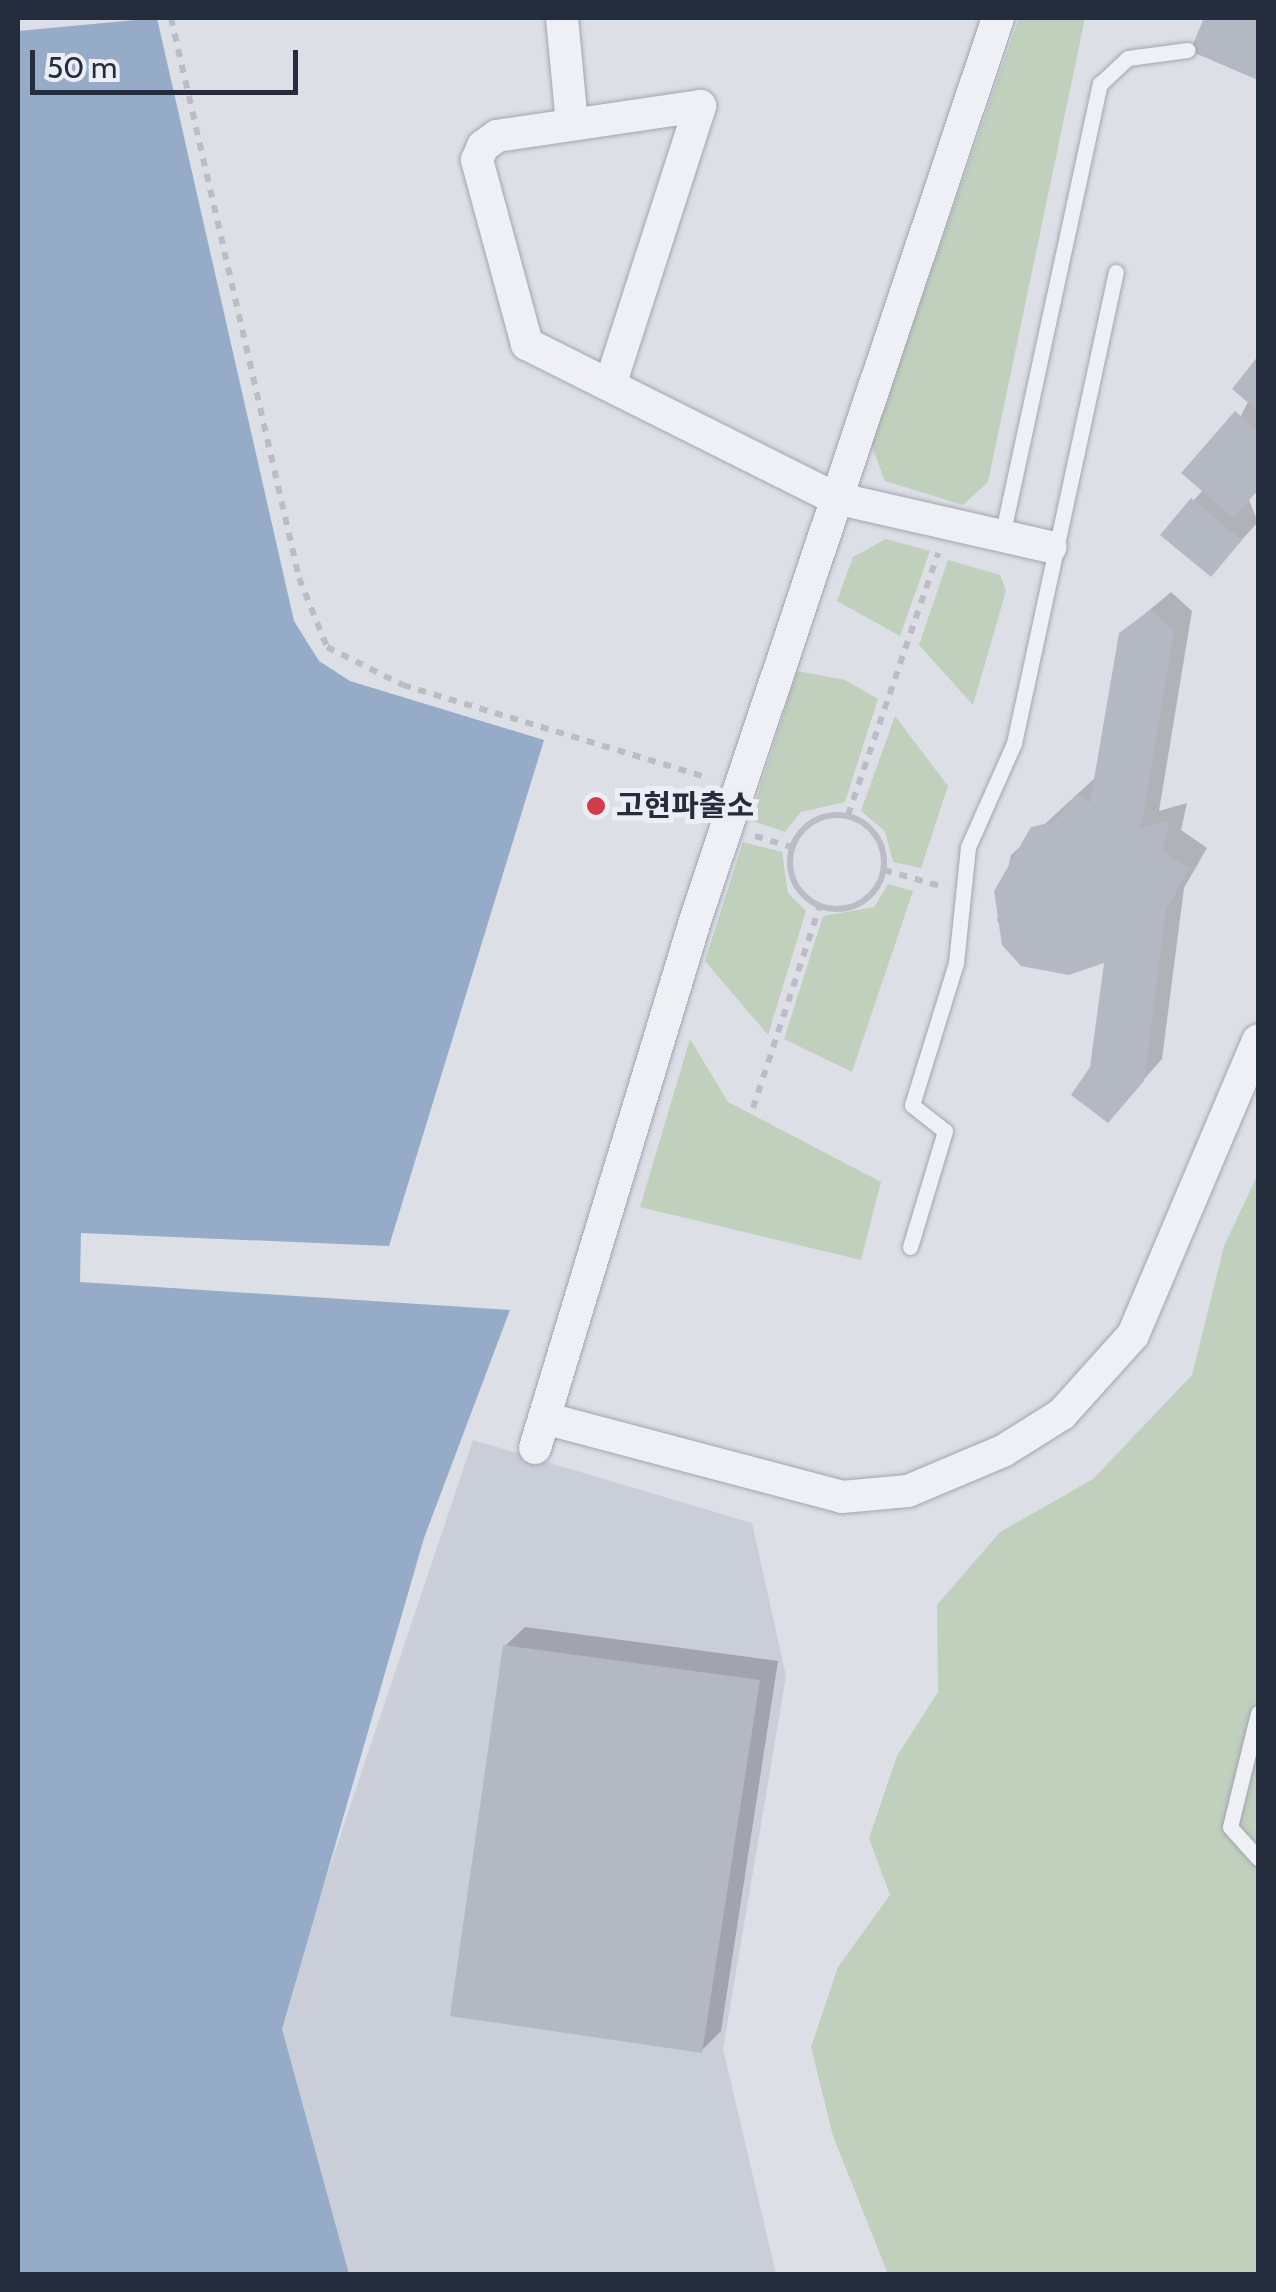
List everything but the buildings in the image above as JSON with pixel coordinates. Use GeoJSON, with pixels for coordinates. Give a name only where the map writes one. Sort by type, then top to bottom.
{"type":"FeatureCollection","features":[{"type":"Feature","properties":{"kind":"street"},"geometry":{"type":"LineString","coordinates":[[562,18],[572,124]]}},
{"type":"Feature","properties":{"kind":"street"},"geometry":{"type":"LineString","coordinates":[[998,18],[739,787],[540,1433],[581,1429],[842,1497],[908,1491],[1003,1451],[1062,1414],[1133,1336],[1258,1040]]}},
{"type":"Feature","properties":{"kind":"street"},"geometry":{"type":"LineString","coordinates":[[612,379],[704,112],[696,105],[496,136],[478,160],[527,344],[612,379],[835,498],[1051,547]]}},
{"type":"Feature","properties":{"kind":"street"},"geometry":{"type":"LineString","coordinates":[[849,458],[882,509]]}},
{"type":"Feature","properties":{"kind":"street"},"geometry":{"type":"LineString","coordinates":[[821,539],[882,509]]}},
{"type":"Feature","properties":{"kind":"street"},"geometry":{"type":"LineString","coordinates":[[555,1383],[581,1429]]}},
{"type":"Feature","properties":{"kind":"lane"},"geometry":{"type":"LineString","coordinates":[[1002,536],[1100,84],[1128,58],[1187,50]]}},
{"type":"Feature","properties":{"kind":"lane"},"geometry":{"type":"LineString","coordinates":[[910,1248],[945,1131],[912,1106],[956,963],[960,892],[968,847],[1014,743],[1051,547],[1116,272]]}},
{"type":"Feature","properties":{"kind":"lane"},"geometry":{"type":"LineString","coordinates":[[1258,1713],[1230,1827],[1258,1858]]}},
{"type":"Feature","properties":{"kind":"path"},"geometry":{"type":"LineString","coordinates":[[171,18],[299,578],[327,648],[403,685],[739,787]]}},
{"type":"Feature","properties":{"kind":"path"},"geometry":{"type":"LineString","coordinates":[[848,816],[948,524]]}},
{"type":"Feature","properties":{"kind":"path"},"geometry":{"type":"LineString","coordinates":[[848,816],[875,832],[884,870],[864,901],[820,906],[795,885],[790,854],[804,826],[848,816]]}},
{"type":"Feature","properties":{"kind":"path"},"geometry":{"type":"LineString","coordinates":[[884,870],[960,892]]}},
{"type":"Feature","properties":{"kind":"path"},"geometry":{"type":"LineString","coordinates":[[754,1108],[820,906]]}},
{"type":"Feature","properties":{"kind":"shaded area"},"geometry":{"type":"Polygon","coordinates":[[[473,1440],[752,1523],[786,1676],[723,2049],[776,2274],[117,2274],[311,1923],[473,1440]]]}},
{"type":"Feature","properties":{"kind":"green space"},"geometry":{"type":"Polygon","coordinates":[[[1019,18],[1085,18],[988,482],[963,505],[885,481],[871,444],[1019,18]]]}},
{"type":"Feature","properties":{"kind":"green space"},"geometry":{"type":"Polygon","coordinates":[[[886,539],[930,551],[900,636],[837,601],[853,557],[886,539]]]}},
{"type":"Feature","properties":{"kind":"green space"},"geometry":{"type":"Polygon","coordinates":[[[948,560],[1000,575],[1006,591],[973,705],[919,645],[948,560]]]}},
{"type":"Feature","properties":{"kind":"green space"},"geometry":{"type":"Polygon","coordinates":[[[797,671],[845,680],[878,699],[845,802],[801,812],[785,832],[750,820],[797,671]]]}},
{"type":"Feature","properties":{"kind":"green space"},"geometry":{"type":"Polygon","coordinates":[[[895,716],[948,786],[921,868],[893,862],[885,831],[861,811],[895,716]]]}},
{"type":"Feature","properties":{"kind":"green space"},"geometry":{"type":"Polygon","coordinates":[[[743,842],[782,852],[788,893],[806,911],[768,1035],[705,961],[743,842]]]}},
{"type":"Feature","properties":{"kind":"green space"},"geometry":{"type":"Polygon","coordinates":[[[888,884],[913,891],[852,1072],[784,1039],[823,916],[874,907],[888,884]]]}},
{"type":"Feature","properties":{"kind":"green space"},"geometry":{"type":"Polygon","coordinates":[[[690,1039],[728,1102],[881,1182],[861,1260],[640,1207],[690,1039]]]}},
{"type":"Feature","properties":{"kind":"green space"},"geometry":{"type":"Polygon","coordinates":[[[1258,1174],[1258,2274],[888,2274],[833,2136],[811,2047],[838,1967],[890,1895],[869,1838],[897,1756],[938,1692],[937,1605],[1000,1532],[1093,1479],[1192,1375],[1224,1246],[1258,1174]]]}},
{"type":"Feature","properties":{"kind":"water"},"geometry":{"type":"Polygon","coordinates":[[[157,18],[294,621],[319,661],[350,681],[544,740],[389,1246],[81,1233],[80,1282],[510,1310],[424,1538],[282,2029],[349,2274],[18,2274],[18,31],[157,18]]]}},
{"type":"Feature","properties":{"kind":"place","name":"고현파출소"},"geometry":{"type":"Point","coordinates":[596,806]}}]}
